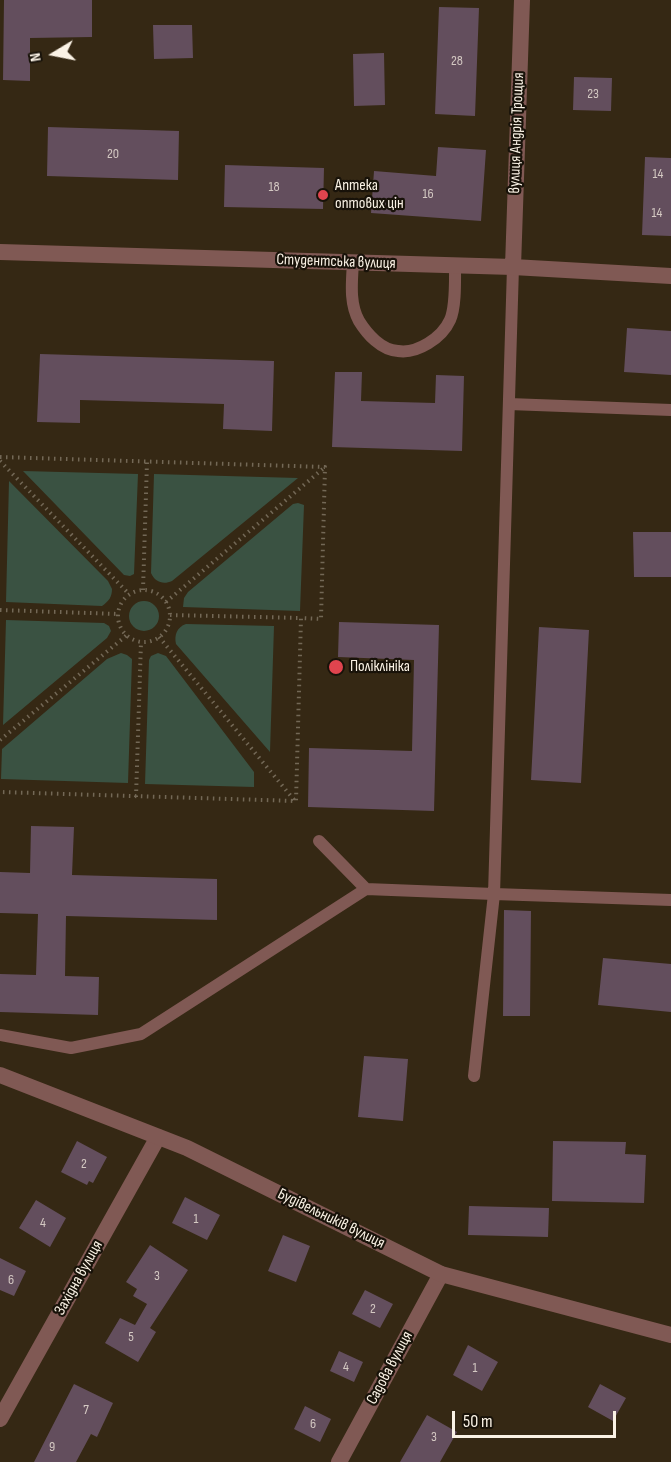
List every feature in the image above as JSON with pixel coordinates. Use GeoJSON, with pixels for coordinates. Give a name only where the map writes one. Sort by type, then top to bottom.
{"type":"FeatureCollection","features":[{"type":"Feature","properties":{"kind":"street","name":"вулиця Андрія Трощия"},"geometry":{"type":"LineString","coordinates":[[513,267],[522,0]]}},
{"type":"Feature","properties":{"kind":"street","name":"Студентська вулиця"},"geometry":{"type":"LineString","coordinates":[[0,252],[513,267],[671,276]]}},
{"type":"Feature","properties":{"kind":"street","name":"Будівельників вулиця"},"geometry":{"type":"LineString","coordinates":[[0,1075],[187,1148],[441,1274],[671,1335]]}},
{"type":"Feature","properties":{"kind":"street","name":"Західна вулиця"},"geometry":{"type":"LineString","coordinates":[[0,1419],[158,1137]]}},
{"type":"Feature","properties":{"kind":"street","name":"Садова вулиця"},"geometry":{"type":"LineString","coordinates":[[339,1462],[441,1274]]}},
{"type":"Feature","properties":{"kind":"lane"},"geometry":{"type":"LineString","coordinates":[[354,262],[354,306],[358,320],[369,335],[381,345],[398,351],[423,346],[444,330],[451,318],[455,265]]}},
{"type":"Feature","properties":{"kind":"lane"},"geometry":{"type":"LineString","coordinates":[[474,1076],[494,894],[513,267]]}},
{"type":"Feature","properties":{"kind":"lane"},"geometry":{"type":"LineString","coordinates":[[509,404],[671,410]]}},
{"type":"Feature","properties":{"kind":"lane"},"geometry":{"type":"LineString","coordinates":[[319,841],[366,889]]}},
{"type":"Feature","properties":{"kind":"lane"},"geometry":{"type":"LineString","coordinates":[[0,1035],[71,1048],[141,1034],[366,889],[671,900]]}},
{"type":"Feature","properties":{"kind":"path"},"geometry":{"type":"LineString","coordinates":[[0,459],[325,467]]}},
{"type":"Feature","properties":{"kind":"path"},"geometry":{"type":"LineString","coordinates":[[0,459],[129,594]]}},
{"type":"Feature","properties":{"kind":"path"},"geometry":{"type":"LineString","coordinates":[[143,590],[147,461]]}},
{"type":"Feature","properties":{"kind":"path"},"geometry":{"type":"LineString","coordinates":[[166,602],[325,467]]}},
{"type":"Feature","properties":{"kind":"path"},"geometry":{"type":"LineString","coordinates":[[170,615],[321,619],[325,467]]}},
{"type":"Feature","properties":{"kind":"path"},"geometry":{"type":"LineString","coordinates":[[143,590],[160,595],[166,602],[170,615],[165,632],[159,638],[141,642],[127,635],[120,625],[118,614],[129,594],[143,590]]}},
{"type":"Feature","properties":{"kind":"path"},"geometry":{"type":"LineString","coordinates":[[0,610],[118,614]]}},
{"type":"Feature","properties":{"kind":"path"},"geometry":{"type":"LineString","coordinates":[[296,801],[301,618]]}},
{"type":"Feature","properties":{"kind":"path"},"geometry":{"type":"LineString","coordinates":[[0,740],[127,635]]}},
{"type":"Feature","properties":{"kind":"path"},"geometry":{"type":"LineString","coordinates":[[159,638],[296,801]]}},
{"type":"Feature","properties":{"kind":"path"},"geometry":{"type":"LineString","coordinates":[[136,797],[141,642]]}},
{"type":"Feature","properties":{"kind":"path"},"geometry":{"type":"LineString","coordinates":[[0,792],[296,801]]}},
{"type":"Feature","properties":{"kind":"green space"},"geometry":{"type":"Polygon","coordinates":[[[23,471],[138,474],[134,574],[124,575],[23,471]]]}},
{"type":"Feature","properties":{"kind":"green space"},"geometry":{"type":"Polygon","coordinates":[[[154,474],[298,478],[172,581],[162,583],[157,581],[151,573],[154,474]]]}},
{"type":"Feature","properties":{"kind":"green space"},"geometry":{"type":"Polygon","coordinates":[[[9,481],[108,581],[112,592],[110,599],[102,606],[6,602],[9,481]]]}},
{"type":"Feature","properties":{"kind":"green space"},"geometry":{"type":"Polygon","coordinates":[[[293,504],[304,505],[300,611],[183,607],[184,598],[188,592],[293,504]]]}},
{"type":"Feature","properties":{"kind":"green space"},"geometry":{"type":"Polygon","coordinates":[[[144,601],[154,606],[159,616],[154,626],[144,631],[134,626],[129,616],[134,606],[144,601]]]}},
{"type":"Feature","properties":{"kind":"green space"},"geometry":{"type":"Polygon","coordinates":[[[6,620],[104,623],[111,631],[107,638],[3,725],[6,620]]]}},
{"type":"Feature","properties":{"kind":"green space"},"geometry":{"type":"Polygon","coordinates":[[[186,624],[274,626],[270,752],[176,644],[177,632],[186,624]]]}},
{"type":"Feature","properties":{"kind":"green space"},"geometry":{"type":"Polygon","coordinates":[[[121,653],[132,659],[128,783],[1,779],[2,749],[107,659],[121,653]]]}},
{"type":"Feature","properties":{"kind":"green space"},"geometry":{"type":"Polygon","coordinates":[[[158,653],[166,656],[254,772],[254,787],[145,784],[149,660],[151,656],[158,653]]]}},
{"type":"Feature","properties":{"kind":"building"},"geometry":{"type":"Polygon","coordinates":[[[4,0],[92,0],[92,37],[30,38],[30,81],[3,80],[4,0]]]}},
{"type":"Feature","properties":{"kind":"building"},"geometry":{"type":"Polygon","coordinates":[[[439,7],[479,8],[475,116],[435,114],[439,7]]]}},
{"type":"Feature","properties":{"kind":"building"},"geometry":{"type":"Polygon","coordinates":[[[153,25],[192,25],[193,58],[154,59],[153,25]]]}},
{"type":"Feature","properties":{"kind":"building"},"geometry":{"type":"Polygon","coordinates":[[[384,53],[385,105],[354,106],[353,54],[384,53]]]}},
{"type":"Feature","properties":{"kind":"building"},"geometry":{"type":"Polygon","coordinates":[[[574,77],[612,78],[611,111],[573,110],[574,77]]]}},
{"type":"Feature","properties":{"kind":"building"},"geometry":{"type":"Polygon","coordinates":[[[48,127],[179,131],[178,180],[47,176],[48,127]]]}},
{"type":"Feature","properties":{"kind":"building"},"geometry":{"type":"Polygon","coordinates":[[[438,147],[486,150],[481,221],[371,213],[374,171],[436,176],[438,147]]]}},
{"type":"Feature","properties":{"kind":"building"},"geometry":{"type":"Polygon","coordinates":[[[645,157],[671,158],[671,236],[642,235],[645,157]]]}},
{"type":"Feature","properties":{"kind":"building"},"geometry":{"type":"Polygon","coordinates":[[[225,165],[324,168],[323,209],[224,207],[225,165]]]}},
{"type":"Feature","properties":{"kind":"building"},"geometry":{"type":"Polygon","coordinates":[[[627,328],[671,331],[671,375],[624,372],[627,328]]]}},
{"type":"Feature","properties":{"kind":"building"},"geometry":{"type":"Polygon","coordinates":[[[40,354],[274,361],[272,431],[223,429],[224,404],[80,400],[80,423],[37,422],[40,354]]]}},
{"type":"Feature","properties":{"kind":"building"},"geometry":{"type":"Polygon","coordinates":[[[335,372],[362,372],[361,401],[435,403],[436,375],[464,376],[462,451],[332,447],[335,372]]]}},
{"type":"Feature","properties":{"kind":"building"},"geometry":{"type":"Polygon","coordinates":[[[633,532],[671,532],[671,577],[634,577],[633,532]]]}},
{"type":"Feature","properties":{"kind":"building"},"geometry":{"type":"Polygon","coordinates":[[[339,622],[439,625],[434,811],[308,807],[309,748],[412,751],[414,660],[338,657],[339,622]]]}},
{"type":"Feature","properties":{"kind":"building"},"geometry":{"type":"Polygon","coordinates":[[[539,627],[589,630],[581,783],[531,780],[539,627]]]}},
{"type":"Feature","properties":{"kind":"building"},"geometry":{"type":"Polygon","coordinates":[[[31,826],[74,827],[72,875],[217,879],[217,920],[66,916],[65,976],[99,977],[98,1015],[0,1012],[0,974],[36,975],[38,914],[0,913],[0,872],[30,873],[31,826]]]}},
{"type":"Feature","properties":{"kind":"building"},"geometry":{"type":"Polygon","coordinates":[[[504,910],[531,911],[530,1016],[503,1016],[504,910]]]}},
{"type":"Feature","properties":{"kind":"building"},"geometry":{"type":"Polygon","coordinates":[[[603,958],[671,964],[671,1012],[598,1005],[603,958]]]}},
{"type":"Feature","properties":{"kind":"building"},"geometry":{"type":"Polygon","coordinates":[[[364,1056],[408,1059],[403,1121],[358,1117],[364,1056]]]}},
{"type":"Feature","properties":{"kind":"building"},"geometry":{"type":"Polygon","coordinates":[[[77,1141],[107,1157],[93,1183],[89,1181],[87,1185],[61,1172],[77,1141]]]}},
{"type":"Feature","properties":{"kind":"building"},"geometry":{"type":"Polygon","coordinates":[[[553,1141],[626,1142],[625,1154],[646,1155],[644,1203],[552,1201],[553,1141]]]}},
{"type":"Feature","properties":{"kind":"building"},"geometry":{"type":"Polygon","coordinates":[[[185,1197],[220,1215],[207,1240],[172,1223],[185,1197]]]}},
{"type":"Feature","properties":{"kind":"building"},"geometry":{"type":"Polygon","coordinates":[[[36,1200],[66,1218],[50,1247],[19,1228],[36,1200]]]}},
{"type":"Feature","properties":{"kind":"building"},"geometry":{"type":"Polygon","coordinates":[[[469,1206],[549,1208],[548,1237],[468,1235],[469,1206]]]}},
{"type":"Feature","properties":{"kind":"building"},"geometry":{"type":"Polygon","coordinates":[[[283,1235],[310,1246],[296,1282],[268,1271],[283,1235]]]}},
{"type":"Feature","properties":{"kind":"building"},"geometry":{"type":"Polygon","coordinates":[[[150,1245],[188,1270],[150,1328],[156,1332],[138,1362],[105,1343],[120,1318],[135,1325],[147,1304],[133,1296],[137,1289],[126,1282],[150,1245]]]}},
{"type":"Feature","properties":{"kind":"building"},"geometry":{"type":"Polygon","coordinates":[[[0,1258],[26,1271],[14,1296],[0,1290],[0,1258]]]}},
{"type":"Feature","properties":{"kind":"building"},"geometry":{"type":"Polygon","coordinates":[[[365,1290],[393,1304],[380,1328],[352,1314],[365,1290]]]}},
{"type":"Feature","properties":{"kind":"building"},"geometry":{"type":"Polygon","coordinates":[[[468,1345],[498,1362],[482,1391],[453,1375],[468,1345]]]}},
{"type":"Feature","properties":{"kind":"building"},"geometry":{"type":"Polygon","coordinates":[[[339,1351],[363,1362],[354,1382],[330,1371],[339,1351]]]}},
{"type":"Feature","properties":{"kind":"building"},"geometry":{"type":"Polygon","coordinates":[[[74,1384],[113,1403],[97,1437],[91,1434],[76,1462],[34,1462],[74,1384]]]}},
{"type":"Feature","properties":{"kind":"building"},"geometry":{"type":"Polygon","coordinates":[[[600,1384],[626,1398],[613,1421],[588,1407],[600,1384]]]}},
{"type":"Feature","properties":{"kind":"building"},"geometry":{"type":"Polygon","coordinates":[[[305,1406],[331,1419],[320,1442],[294,1429],[305,1406]]]}},
{"type":"Feature","properties":{"kind":"building"},"geometry":{"type":"Polygon","coordinates":[[[427,1415],[457,1432],[440,1462],[400,1462],[427,1415]]]}},
{"type":"Feature","properties":{"kind":"place","name":"Аптека оптових цін"},"geometry":{"type":"Point","coordinates":[323,195]}},
{"type":"Feature","properties":{"kind":"place","name":"Поліклініка"},"geometry":{"type":"Point","coordinates":[336,667]}}]}
